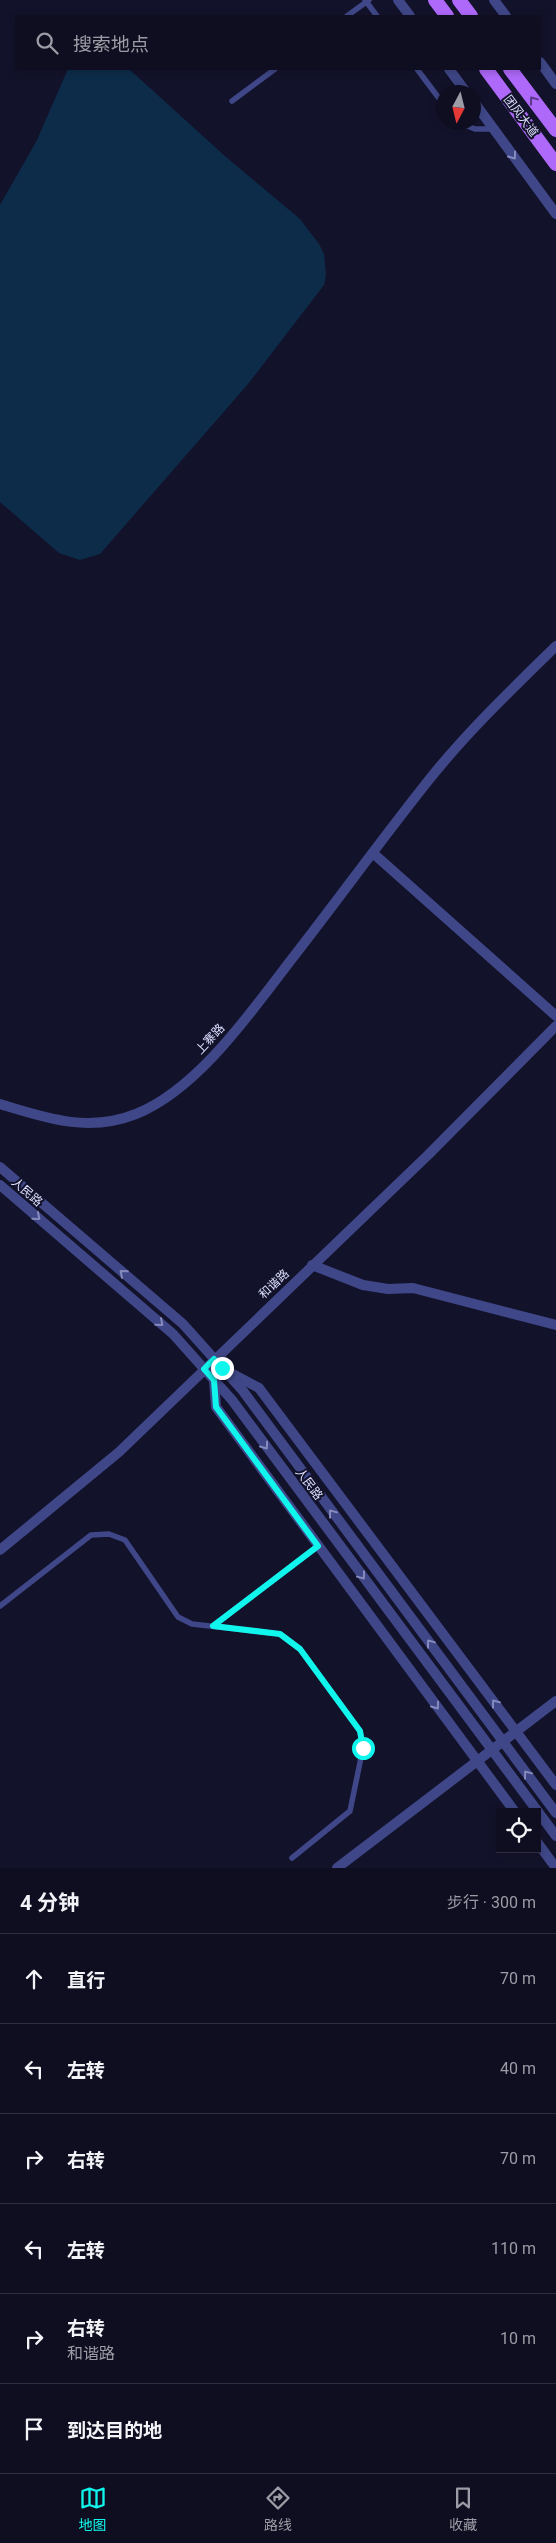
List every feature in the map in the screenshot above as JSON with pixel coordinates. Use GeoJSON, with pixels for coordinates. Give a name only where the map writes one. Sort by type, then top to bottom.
{"type":"FeatureCollection","features":[{"type":"Feature","properties":{"kind":"main road"},"geometry":{"type":"LineString","coordinates":[[435,0],[446,15]]}},
{"type":"Feature","properties":{"kind":"main road"},"geometry":{"type":"LineString","coordinates":[[459,0],[471,15]]}},
{"type":"Feature","properties":{"kind":"main road","name":"团风大道"},"geometry":{"type":"LineString","coordinates":[[487,70],[556,164]]}},
{"type":"Feature","properties":{"kind":"main road","name":"团风大道"},"geometry":{"type":"LineString","coordinates":[[511,70],[556,130]]}},
{"type":"Feature","properties":{"kind":"street"},"geometry":{"type":"LineString","coordinates":[[398,0],[409,15]]}},
{"type":"Feature","properties":{"kind":"street"},"geometry":{"type":"LineString","coordinates":[[494,0],[505,15]]}},
{"type":"Feature","properties":{"kind":"street"},"geometry":{"type":"LineString","coordinates":[[541,63],[556,84]]}},
{"type":"Feature","properties":{"kind":"street"},"geometry":{"type":"LineString","coordinates":[[450,70],[461,85]]}},
{"type":"Feature","properties":{"kind":"street"},"geometry":{"type":"LineString","coordinates":[[481,112],[556,214]]}},
{"type":"Feature","properties":{"kind":"street","name":"上寨路"},"geometry":{"type":"LineString","coordinates":[[0,1104],[60,1122],[90,1124],[134,1114],[162,1100],[189,1079],[246,1019],[374,854],[428,780],[452,752],[556,646]]}},
{"type":"Feature","properties":{"kind":"street"},"geometry":{"type":"LineString","coordinates":[[374,854],[556,1016]]}},
{"type":"Feature","properties":{"kind":"street","name":"和谐路"},"geometry":{"type":"LineString","coordinates":[[0,1550],[119,1452],[428,1155],[556,1027]]}},
{"type":"Feature","properties":{"kind":"street","name":"人民路"},"geometry":{"type":"LineString","coordinates":[[0,1167],[183,1324],[243,1391],[556,1813]]}},
{"type":"Feature","properties":{"kind":"street","name":"人民路"},"geometry":{"type":"LineString","coordinates":[[0,1185],[173,1334],[232,1400],[556,1836]]}},
{"type":"Feature","properties":{"kind":"street"},"geometry":{"type":"LineString","coordinates":[[312,1265],[363,1285],[388,1289],[413,1288],[556,1325]]}},
{"type":"Feature","properties":{"kind":"street"},"geometry":{"type":"LineString","coordinates":[[222,1368],[259,1388],[556,1785]]}},
{"type":"Feature","properties":{"kind":"street"},"geometry":{"type":"LineString","coordinates":[[214,1380],[216,1407],[512,1808]]}},
{"type":"Feature","properties":{"kind":"street"},"geometry":{"type":"LineString","coordinates":[[337,1868],[556,1701]]}},
{"type":"Feature","properties":{"kind":"street"},"geometry":{"type":"LineString","coordinates":[[541,1847],[556,1868]]}},
{"type":"Feature","properties":{"kind":"lane"},"geometry":{"type":"LineString","coordinates":[[348,15],[367,1],[377,15]]}},
{"type":"Feature","properties":{"kind":"lane"},"geometry":{"type":"LineString","coordinates":[[232,101],[275,70]]}},
{"type":"Feature","properties":{"kind":"lane"},"geometry":{"type":"LineString","coordinates":[[417,70],[436,95]]}},
{"type":"Feature","properties":{"kind":"lane"},"geometry":{"type":"LineString","coordinates":[[481,129],[493,129]]}},
{"type":"Feature","properties":{"kind":"lane"},"geometry":{"type":"LineString","coordinates":[[0,1606],[91,1535],[109,1534],[125,1540],[178,1617],[192,1624],[280,1634],[290,1640],[300,1649],[360,1731],[363,1748],[350,1811],[292,1858]]}},
{"type":"Feature","properties":{"kind":"lane"},"geometry":{"type":"LineString","coordinates":[[213,1626],[318,1546]]}},
{"type":"Feature","properties":{"kind":"water"},"geometry":{"type":"Polygon","coordinates":[[[68,70],[130,70],[226,157],[300,219],[319,244],[324,254],[326,275],[324,285],[248,384],[100,554],[80,560],[59,553],[0,502],[0,205],[36,142],[68,70]]]}},
{"type":"Feature","properties":{"kind":"route"},"geometry":{"type":"LineString","coordinates":[[222,1368],[214,1359],[204,1369],[214,1380],[216,1407],[318,1546],[213,1626],[280,1634],[290,1640],[300,1649],[360,1731],[363,1748]]}}]}
